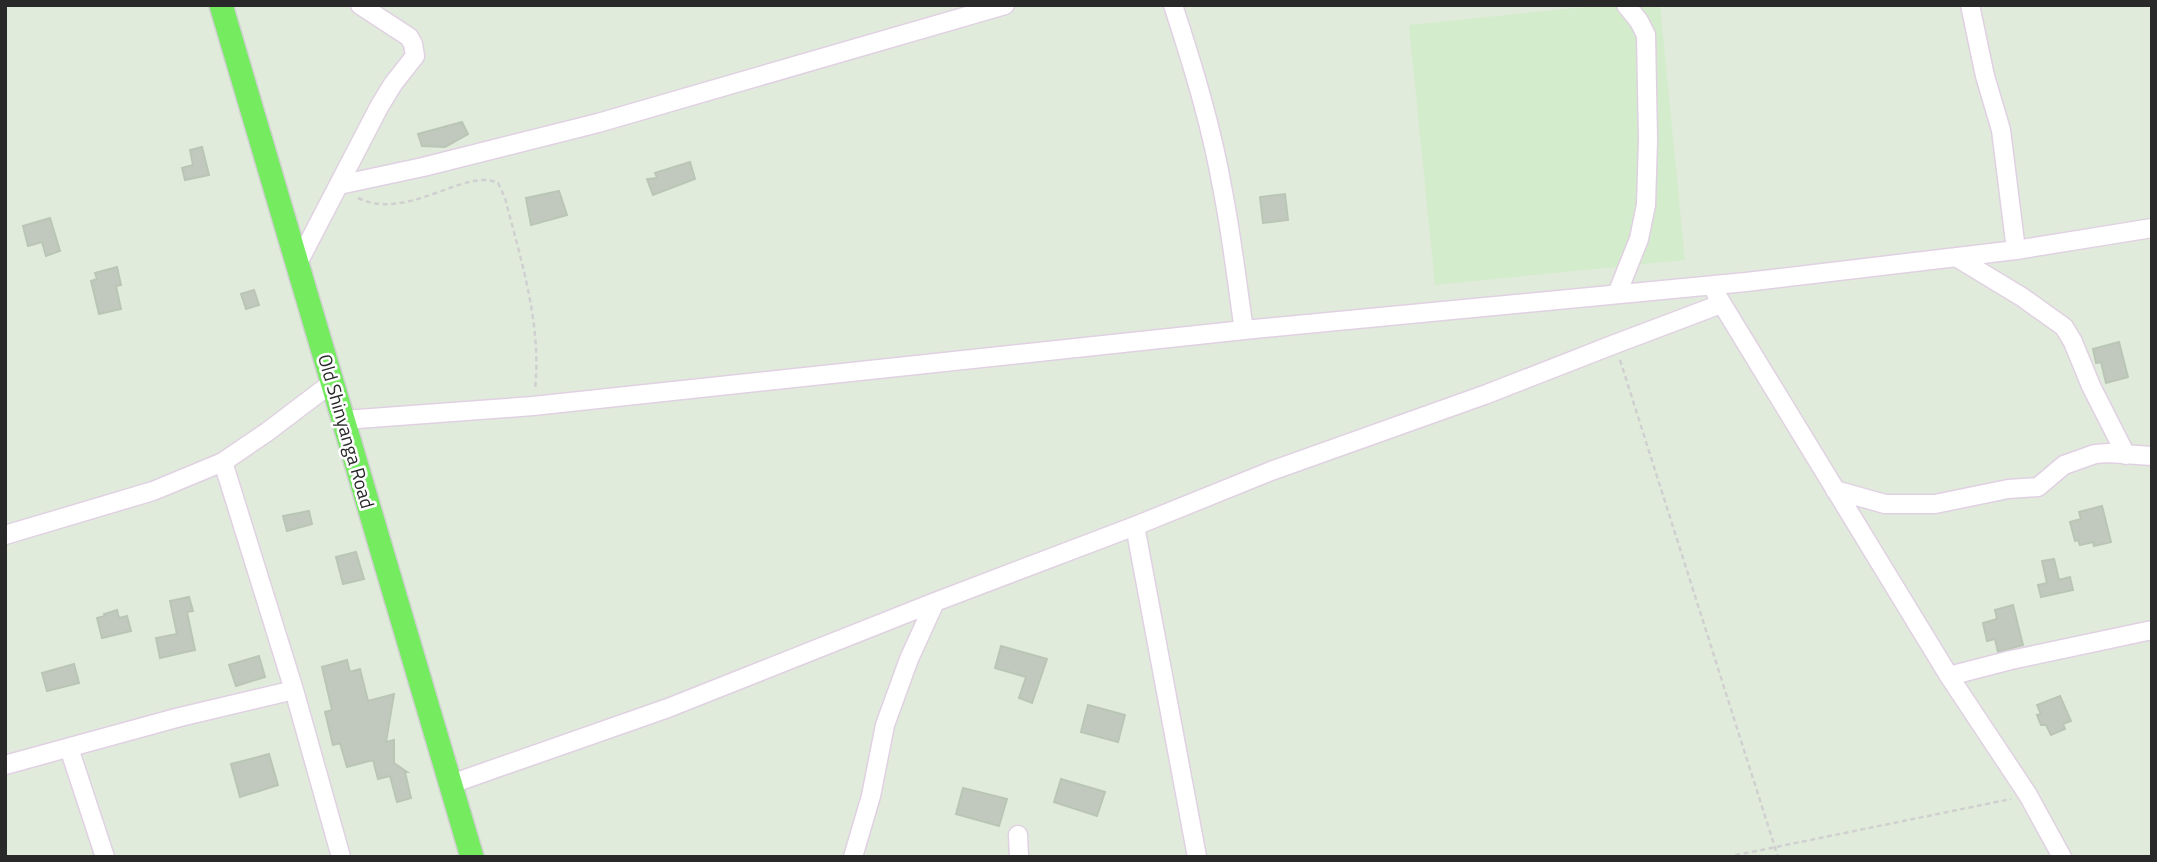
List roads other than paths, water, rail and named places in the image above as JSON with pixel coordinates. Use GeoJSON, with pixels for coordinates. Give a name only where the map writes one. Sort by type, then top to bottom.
{"type":"FeatureCollection","features":[{"type":"Feature","properties":{"kind":"main road","name":"Old Shinyanga Road"},"geometry":{"type":"LineString","coordinates":[[221,5],[472,857]]}},
{"type":"Feature","properties":{"kind":"street"},"geometry":{"type":"LineString","coordinates":[[298,262],[393,84],[415,55],[414,44],[409,37],[360,5]]}},
{"type":"Feature","properties":{"kind":"street"},"geometry":{"type":"LineString","coordinates":[[339,185],[598,123],[1005,5]]}},
{"type":"Feature","properties":{"kind":"street"},"geometry":{"type":"LineString","coordinates":[[1173,5],[1214,146],[1244,330]]}},
{"type":"Feature","properties":{"kind":"street"},"geometry":{"type":"LineString","coordinates":[[1617,294],[1639,239],[1646,205],[1646,35],[1626,5]]}},
{"type":"Feature","properties":{"kind":"street"},"geometry":{"type":"LineString","coordinates":[[1970,5],[1985,76],[2003,138],[2016,250]]}},
{"type":"Feature","properties":{"kind":"street"},"geometry":{"type":"LineString","coordinates":[[344,421],[533,406],[1244,330],[1711,285],[2016,250],[2152,228]]}},
{"type":"Feature","properties":{"kind":"street"},"geometry":{"type":"LineString","coordinates":[[1956,257],[2064,327],[2126,455]]}},
{"type":"Feature","properties":{"kind":"street"},"geometry":{"type":"LineString","coordinates":[[1711,285],[1949,676],[2028,795],[2062,857]]}},
{"type":"Feature","properties":{"kind":"street"},"geometry":{"type":"LineString","coordinates":[[451,784],[668,708],[1270,471],[1487,394],[1721,304]]}},
{"type":"Feature","properties":{"kind":"street"},"geometry":{"type":"LineString","coordinates":[[5,534],[153,491],[223,462],[333,382]]}},
{"type":"Feature","properties":{"kind":"street"},"geometry":{"type":"LineString","coordinates":[[1835,490],[1885,504],[1935,505],[2008,489],[2038,487],[2060,468],[2073,461],[2102,453],[2152,456]]}},
{"type":"Feature","properties":{"kind":"street"},"geometry":{"type":"LineString","coordinates":[[223,462],[294,690],[341,857]]}},
{"type":"Feature","properties":{"kind":"street"},"geometry":{"type":"LineString","coordinates":[[1135,526],[1198,857]]}},
{"type":"Feature","properties":{"kind":"street"},"geometry":{"type":"LineString","coordinates":[[853,857],[871,796],[885,725],[909,659],[934,602]]}},
{"type":"Feature","properties":{"kind":"street"},"geometry":{"type":"LineString","coordinates":[[1949,676],[2152,630]]}},
{"type":"Feature","properties":{"kind":"street"},"geometry":{"type":"LineString","coordinates":[[5,765],[168,720],[294,690]]}},
{"type":"Feature","properties":{"kind":"street"},"geometry":{"type":"LineString","coordinates":[[69,748],[105,857]]}},
{"type":"Feature","properties":{"kind":"street"},"geometry":{"type":"LineString","coordinates":[[1018,835],[1020,857]]}}]}
